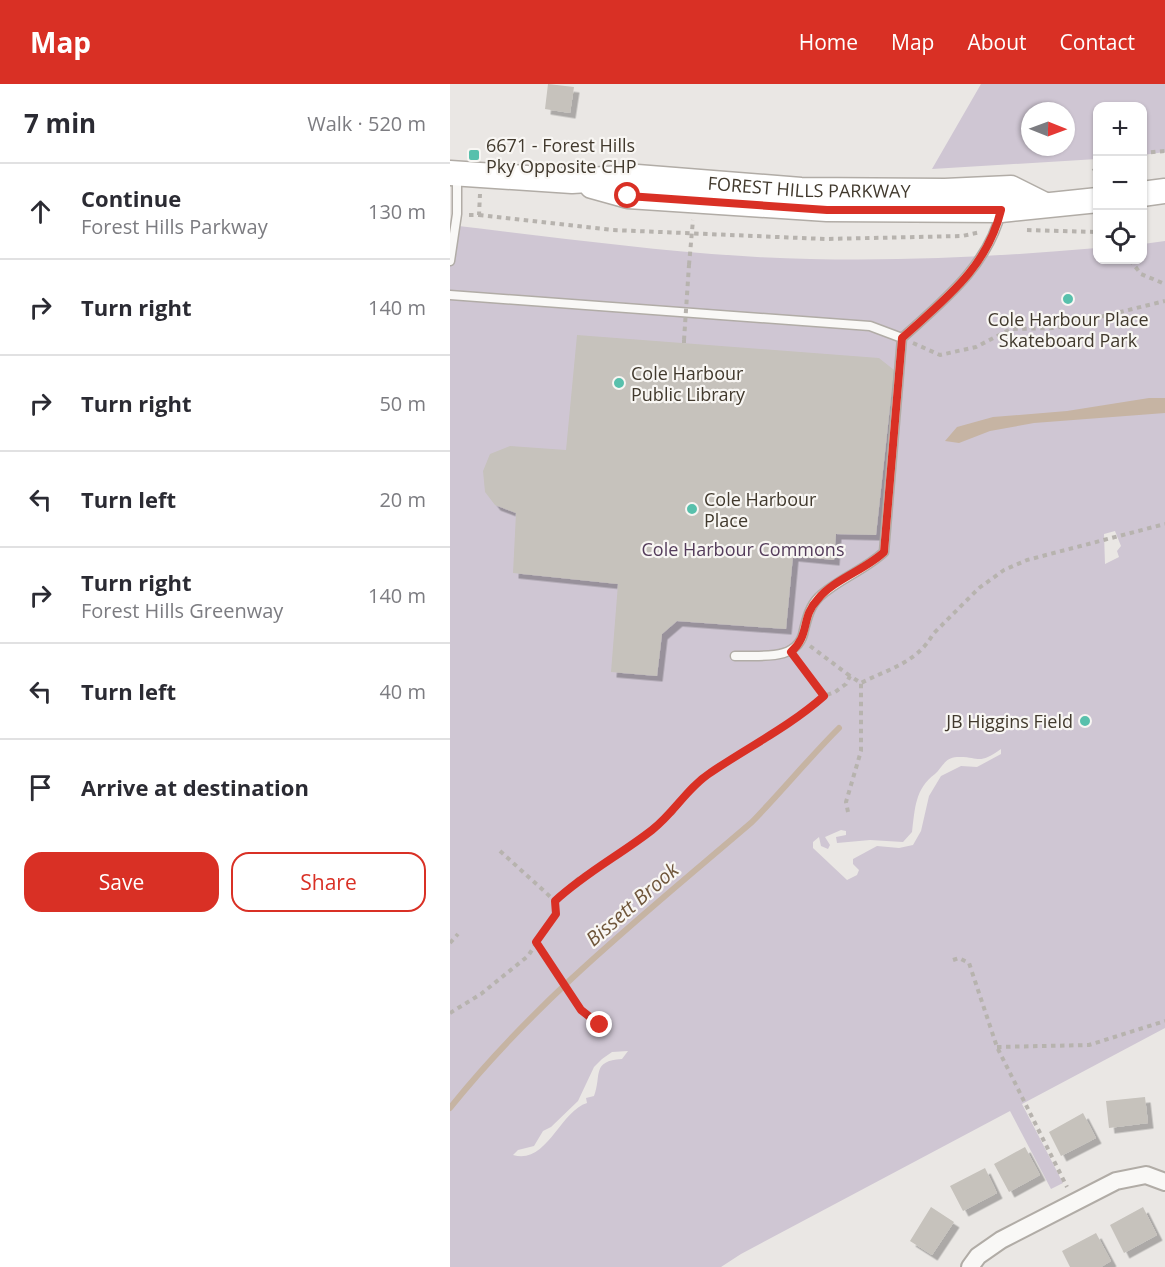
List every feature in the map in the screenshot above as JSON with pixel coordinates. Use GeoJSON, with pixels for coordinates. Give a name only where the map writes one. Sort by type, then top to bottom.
{"type":"FeatureCollection","features":[{"type":"Feature","properties":{"kind":"main road","name":"FOREST HILLS PARKWAY"},"geometry":{"type":"LineString","coordinates":[[454,174],[572,181],[649,178],[801,190],[945,191],[1011,188],[1042,204]]}},
{"type":"Feature","properties":{"kind":"main road","name":"FOREST HILLS PARKWAY"},"geometry":{"type":"LineString","coordinates":[[572,181],[628,196],[999,220],[1042,204],[1093,200]]}},
{"type":"Feature","properties":{"kind":"main road"},"geometry":{"type":"LineString","coordinates":[[1147,194],[1165,192]]}},
{"type":"Feature","properties":{"kind":"street"},"geometry":{"type":"LineString","coordinates":[[970,1267],[985,1250],[1075,1202],[1130,1176],[1146,1175],[1165,1182]]}},
{"type":"Feature","properties":{"kind":"lane"},"geometry":{"type":"LineString","coordinates":[[450,261],[457,214],[454,174]]}},
{"type":"Feature","properties":{"kind":"lane"},"geometry":{"type":"LineString","coordinates":[[735,656],[791,652],[802,642],[807,614],[819,597],[870,566],[884,552],[902,338],[945,300],[985,255],[999,220]]}},
{"type":"Feature","properties":{"kind":"lane"},"geometry":{"type":"LineString","coordinates":[[450,295],[870,326],[902,338]]}},
{"type":"Feature","properties":{"kind":"path"},"geometry":{"type":"LineString","coordinates":[[1147,153],[1165,151]]}},
{"type":"Feature","properties":{"kind":"path"},"geometry":{"type":"LineString","coordinates":[[479,216],[482,174]]}},
{"type":"Feature","properties":{"kind":"path"},"geometry":{"type":"LineString","coordinates":[[684,342],[696,201]]}},
{"type":"Feature","properties":{"kind":"path"},"geometry":{"type":"LineString","coordinates":[[457,214],[613,230],[870,240],[962,236],[999,220],[1093,231]]}},
{"type":"Feature","properties":{"kind":"path"},"geometry":{"type":"LineString","coordinates":[[1133,264],[1141,274],[1165,284]]}},
{"type":"Feature","properties":{"kind":"path"},"geometry":{"type":"LineString","coordinates":[[902,338],[940,355],[976,347],[1011,329],[1055,328],[1144,304],[1165,301]]}},
{"type":"Feature","properties":{"kind":"path"},"geometry":{"type":"LineString","coordinates":[[861,683],[899,667],[909,660],[979,588],[1004,570],[1027,560],[1165,524]]}},
{"type":"Feature","properties":{"kind":"path"},"geometry":{"type":"LineString","coordinates":[[802,642],[817,649],[861,683]]}},
{"type":"Feature","properties":{"kind":"path"},"geometry":{"type":"LineString","coordinates":[[791,652],[824,696]]}},
{"type":"Feature","properties":{"kind":"path"},"geometry":{"type":"LineString","coordinates":[[555,901],[578,879],[650,832],[673,813],[691,788],[709,773],[768,739],[824,696],[846,684],[850,676]]}},
{"type":"Feature","properties":{"kind":"path"},"geometry":{"type":"LineString","coordinates":[[848,812],[846,802],[861,751],[861,683]]}},
{"type":"Feature","properties":{"kind":"path"},"geometry":{"type":"LineString","coordinates":[[450,1013],[508,974],[528,957],[556,914],[555,901],[500,851]]}},
{"type":"Feature","properties":{"kind":"path"},"geometry":{"type":"LineString","coordinates":[[450,943],[458,934]]}},
{"type":"Feature","properties":{"kind":"path"},"geometry":{"type":"LineString","coordinates":[[536,942],[549,960],[565,990],[581,1010],[600,1025]]}},
{"type":"Feature","properties":{"kind":"path"},"geometry":{"type":"LineString","coordinates":[[952,960],[958,958],[969,963],[997,1047],[1075,1202]]}},
{"type":"Feature","properties":{"kind":"path"},"geometry":{"type":"LineString","coordinates":[[997,1047],[1089,1045],[1165,1021]]}},
{"type":"Feature","properties":{"kind":"green space"},"geometry":{"type":"Polygon","coordinates":[[[981,84],[1165,84],[1165,152],[1147,154],[1147,102],[1093,102],[1093,159],[932,169],[981,84]]]}},
{"type":"Feature","properties":{"kind":"green space","name":"Cole Harbour Commons"},"geometry":{"type":"Polygon","coordinates":[[[450,225],[680,251],[842,260],[927,258],[1093,248],[1093,264],[1147,264],[1147,243],[1165,241],[1165,1028],[1022,1104],[1063,1183],[1051,1189],[1010,1111],[741,1254],[721,1267],[450,1267],[450,225]],[[1115,531],[1104,534],[1105,564],[1119,557],[1117,551],[1121,546],[1115,531]],[[1001,749],[983,759],[957,757],[946,761],[923,786],[915,807],[912,832],[903,842],[870,840],[837,843],[836,837],[846,835],[846,831],[841,830],[825,837],[830,845],[828,849],[821,846],[819,837],[813,842],[813,848],[847,880],[857,875],[859,870],[853,864],[853,859],[877,846],[899,848],[913,845],[921,831],[929,796],[941,776],[961,766],[977,767],[1001,754],[1001,749]],[[628,1051],[612,1052],[602,1059],[594,1067],[578,1101],[551,1127],[543,1131],[534,1146],[518,1150],[513,1155],[525,1156],[544,1145],[577,1108],[587,1103],[586,1098],[594,1096],[599,1070],[602,1066],[612,1060],[622,1059],[628,1051]]]}},
{"type":"Feature","properties":{"kind":"shaded area"},"geometry":{"type":"Polygon","coordinates":[[[1149,398],[1165,398],[1165,413],[1034,423],[990,431],[959,443],[945,441],[957,427],[993,417],[1067,411],[1149,398]]]}},
{"type":"Feature","properties":{"kind":"building"},"geometry":{"type":"Polygon","coordinates":[[[548,84],[574,87],[570,113],[545,109],[548,84]]]}},
{"type":"Feature","properties":{"kind":"building","name":"Cole Harbour Place"},"geometry":{"type":"Polygon","coordinates":[[[577,335],[879,358],[894,370],[876,535],[836,534],[834,560],[793,556],[786,629],[677,621],[662,634],[657,676],[611,672],[618,584],[513,573],[516,513],[495,505],[485,492],[483,471],[490,454],[510,446],[566,450],[577,335]]]}},
{"type":"Feature","properties":{"kind":"building"},"geometry":{"type":"Polygon","coordinates":[[[1145,1097],[1148,1123],[1109,1128],[1106,1101],[1145,1097]]]}},
{"type":"Feature","properties":{"kind":"building"},"geometry":{"type":"Polygon","coordinates":[[[1083,1113],[1096,1138],[1061,1156],[1049,1132],[1083,1113]]]}},
{"type":"Feature","properties":{"kind":"building"},"geometry":{"type":"Polygon","coordinates":[[[1025,1147],[1040,1175],[1009,1192],[994,1164],[1025,1147]]]}},
{"type":"Feature","properties":{"kind":"building"},"geometry":{"type":"Polygon","coordinates":[[[985,1168],[997,1193],[963,1211],[950,1186],[985,1168]]]}},
{"type":"Feature","properties":{"kind":"building"},"geometry":{"type":"Polygon","coordinates":[[[931,1207],[954,1222],[932,1255],[910,1241],[931,1207]]]}},
{"type":"Feature","properties":{"kind":"building"},"geometry":{"type":"Polygon","coordinates":[[[1143,1207],[1157,1235],[1124,1253],[1110,1225],[1143,1207]]]}},
{"type":"Feature","properties":{"kind":"building"},"geometry":{"type":"Polygon","coordinates":[[[1096,1233],[1111,1261],[1101,1267],[1070,1267],[1062,1251],[1096,1233]]]}},
{"type":"Feature","properties":{"kind":"waterway","name":"Bissett Brook"},"geometry":{"type":"LineString","coordinates":[[450,1108],[519,1030],[556,993],[633,923],[752,822],[839,728]]}},
{"type":"Feature","properties":{"kind":"place","name":"6671 - Forest Hills Pky Opposite CHP"},"geometry":{"type":"Point","coordinates":[474,155]}},
{"type":"Feature","properties":{"kind":"place","name":"Cole Harbour Place Skateboard Park"},"geometry":{"type":"Point","coordinates":[1068,299]}},
{"type":"Feature","properties":{"kind":"place","name":"Cole Harbour Public Library"},"geometry":{"type":"Point","coordinates":[619,383]}},
{"type":"Feature","properties":{"kind":"place","name":"Cole Harbour Place"},"geometry":{"type":"Point","coordinates":[692,509]}},
{"type":"Feature","properties":{"kind":"place","name":"JB Higgins Field"},"geometry":{"type":"Point","coordinates":[1085,721]}},
{"type":"Feature","properties":{"kind":"route"},"geometry":{"type":"LineString","coordinates":[[600,1025],[581,1010],[565,990],[549,960],[536,942],[556,914],[555,901],[578,879],[650,832],[673,813],[691,788],[709,773],[768,739],[824,696],[791,652],[802,642],[807,614],[819,597],[870,566],[884,552],[902,338],[945,300],[985,255],[996,230],[1001,210],[827,210],[628,196]]}}]}
